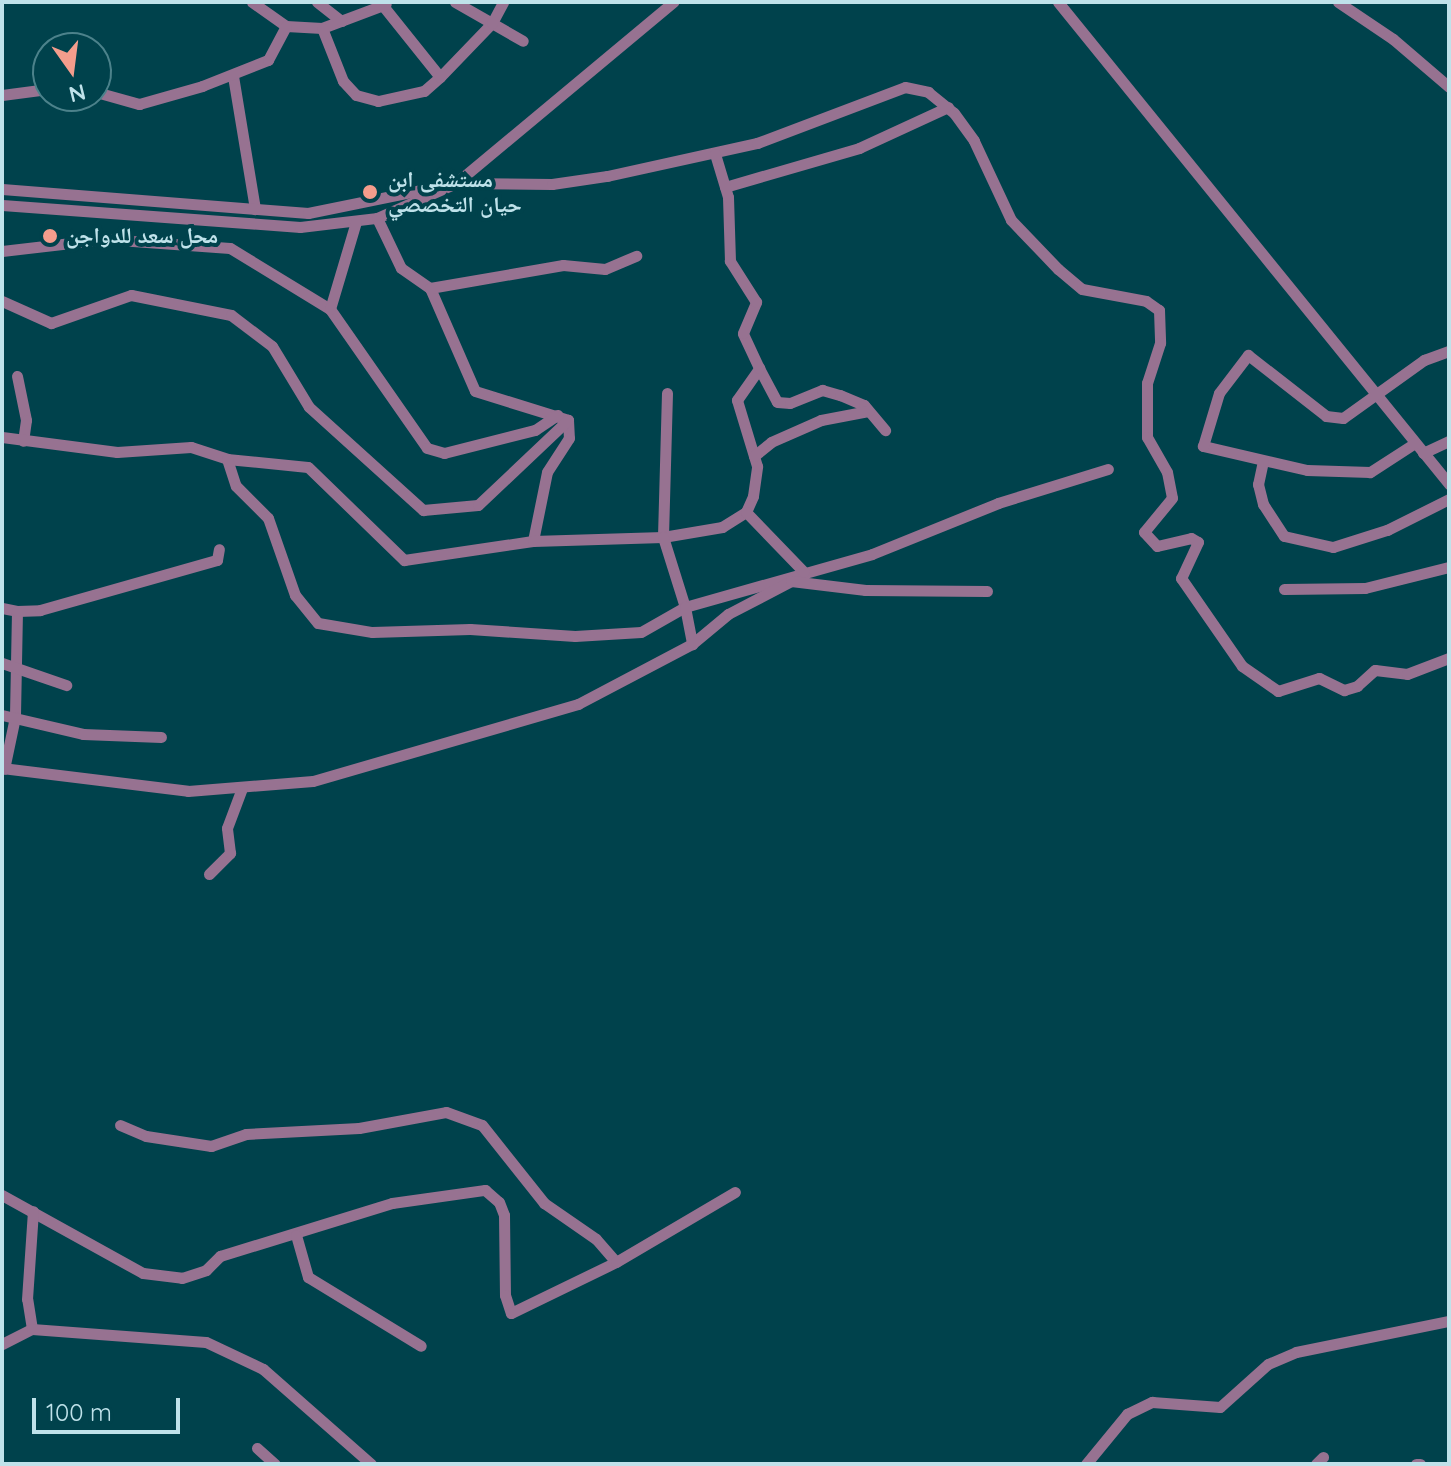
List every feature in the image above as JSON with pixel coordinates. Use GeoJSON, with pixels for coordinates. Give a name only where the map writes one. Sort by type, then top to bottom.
{"type":"FeatureCollection","features":[{"type":"Feature","properties":{"kind":"street"},"geometry":{"type":"LineString","coordinates":[[252,2],[286,26],[322,28],[386,5],[440,77]]}},
{"type":"Feature","properties":{"kind":"street"},"geometry":{"type":"LineString","coordinates":[[317,2],[341,21]]}},
{"type":"Feature","properties":{"kind":"street"},"geometry":{"type":"LineString","coordinates":[[455,2],[523,41]]}},
{"type":"Feature","properties":{"kind":"street"},"geometry":{"type":"LineString","coordinates":[[322,28],[343,81],[356,95],[378,101],[401,98],[424,91],[440,77],[492,23],[503,2]]}},
{"type":"Feature","properties":{"kind":"street"},"geometry":{"type":"LineString","coordinates":[[2,205],[300,227],[377,218],[456,183],[673,2]]}},
{"type":"Feature","properties":{"kind":"street"},"geometry":{"type":"LineString","coordinates":[[1058,2],[1449,484]]}},
{"type":"Feature","properties":{"kind":"street"},"geometry":{"type":"LineString","coordinates":[[1338,2],[1393,39],[1449,87]]}},
{"type":"Feature","properties":{"kind":"street"},"geometry":{"type":"LineString","coordinates":[[112,95],[151,103],[233,76],[268,60],[286,26]]}},
{"type":"Feature","properties":{"kind":"street"},"geometry":{"type":"LineString","coordinates":[[233,76],[255,209]]}},
{"type":"Feature","properties":{"kind":"street"},"geometry":{"type":"LineString","coordinates":[[2,189],[308,213],[456,183],[552,184],[715,154],[905,87],[928,92],[948,107],[974,141],[1011,220],[1058,269],[1082,289],[1146,301],[1159,310],[1160,343],[1147,383],[1147,437],[1167,472],[1172,498],[1144,532],[1157,546],[1191,538],[1198,542],[1181,578],[1242,666],[1278,691],[1319,678],[1344,690],[1357,686],[1375,670],[1407,674],[1449,658]]}},
{"type":"Feature","properties":{"kind":"street"},"geometry":{"type":"LineString","coordinates":[[2,95],[32,91]]}},
{"type":"Feature","properties":{"kind":"street"},"geometry":{"type":"LineString","coordinates":[[725,187],[859,148],[948,107]]}},
{"type":"Feature","properties":{"kind":"street"},"geometry":{"type":"LineString","coordinates":[[715,154],[725,187],[730,261],[756,302],[743,333],[777,402],[790,403],[822,390],[864,405],[885,430]]}},
{"type":"Feature","properties":{"kind":"street"},"geometry":{"type":"LineString","coordinates":[[205,218],[206,204]]}},
{"type":"Feature","properties":{"kind":"street"},"geometry":{"type":"LineString","coordinates":[[377,218],[401,268],[430,288],[475,391],[562,417]]}},
{"type":"Feature","properties":{"kind":"street"},"geometry":{"type":"LineString","coordinates":[[330,309],[356,222]]}},
{"type":"Feature","properties":{"kind":"street"},"geometry":{"type":"LineString","coordinates":[[2,251],[30,252],[105,239],[217,245],[330,309],[427,448],[444,453],[535,430],[562,417]]}},
{"type":"Feature","properties":{"kind":"street"},"geometry":{"type":"LineString","coordinates":[[430,288],[563,265],[605,269],[636,256]]}},
{"type":"Feature","properties":{"kind":"street"},"geometry":{"type":"LineString","coordinates":[[2,301],[51,323],[131,295],[231,315],[272,346],[309,407],[423,510],[478,505],[562,417]]}},
{"type":"Feature","properties":{"kind":"street"},"geometry":{"type":"LineString","coordinates":[[1449,351],[1424,360],[1343,418],[1326,416],[1248,355],[1219,393],[1203,446],[1307,470],[1370,472],[1419,448],[1449,441]]}},
{"type":"Feature","properties":{"kind":"street"},"geometry":{"type":"LineString","coordinates":[[2,437],[117,452],[191,447],[227,459],[308,467],[404,560],[533,541],[663,537],[722,527],[746,512],[753,496],[754,456],[737,400],[759,368]]}},
{"type":"Feature","properties":{"kind":"street"},"geometry":{"type":"LineString","coordinates":[[17,376],[26,420],[23,441]]}},
{"type":"Feature","properties":{"kind":"street"},"geometry":{"type":"LineString","coordinates":[[667,393],[663,537],[685,607],[692,644]]}},
{"type":"Feature","properties":{"kind":"street"},"geometry":{"type":"LineString","coordinates":[[754,456],[771,442],[821,420],[868,411]]}},
{"type":"Feature","properties":{"kind":"street"},"geometry":{"type":"LineString","coordinates":[[533,541],[547,472],[569,438],[562,417]]}},
{"type":"Feature","properties":{"kind":"street"},"geometry":{"type":"LineString","coordinates":[[227,459],[236,486],[268,518],[295,595],[318,623],[372,632],[470,629],[575,636],[641,632],[685,607],[872,554],[998,503],[1108,469]]}},
{"type":"Feature","properties":{"kind":"street"},"geometry":{"type":"LineString","coordinates":[[1263,461],[1258,484],[1263,504],[1284,536],[1333,547],[1387,530],[1449,499]]}},
{"type":"Feature","properties":{"kind":"street"},"geometry":{"type":"LineString","coordinates":[[746,512],[804,572]]}},
{"type":"Feature","properties":{"kind":"street"},"geometry":{"type":"LineString","coordinates":[[2,608],[40,610],[217,560],[219,549]]}},
{"type":"Feature","properties":{"kind":"street"},"geometry":{"type":"LineString","coordinates":[[1284,589],[1365,588],[1449,567]]}},
{"type":"Feature","properties":{"kind":"street"},"geometry":{"type":"LineString","coordinates":[[17,611],[8,664],[15,717],[3,768],[188,791],[313,781],[578,704],[692,644],[728,614],[791,581],[865,590],[987,591]]}},
{"type":"Feature","properties":{"kind":"street"},"geometry":{"type":"LineString","coordinates":[[8,664],[66,685]]}},
{"type":"Feature","properties":{"kind":"street"},"geometry":{"type":"LineString","coordinates":[[2,715],[83,734],[161,737]]}},
{"type":"Feature","properties":{"kind":"street"},"geometry":{"type":"LineString","coordinates":[[209,874],[230,853],[227,828],[242,788]]}},
{"type":"Feature","properties":{"kind":"street"},"geometry":{"type":"LineString","coordinates":[[120,1125],[146,1136],[211,1146],[246,1134],[359,1128],[446,1112],[482,1125],[544,1203],[596,1239],[616,1262]]}},
{"type":"Feature","properties":{"kind":"street"},"geometry":{"type":"LineString","coordinates":[[2,1195],[143,1273],[182,1278],[206,1270],[220,1256],[392,1203],[485,1190],[499,1202],[504,1215],[505,1295],[511,1313],[616,1262],[735,1192]]}},
{"type":"Feature","properties":{"kind":"street"},"geometry":{"type":"LineString","coordinates":[[32,1329],[27,1299],[33,1211]]}},
{"type":"Feature","properties":{"kind":"street"},"geometry":{"type":"LineString","coordinates":[[296,1235],[308,1277],[421,1346]]}},
{"type":"Feature","properties":{"kind":"street"},"geometry":{"type":"LineString","coordinates":[[1086,1464],[1127,1414],[1152,1402],[1220,1407],[1268,1364],[1296,1352],[1449,1321]]}},
{"type":"Feature","properties":{"kind":"street"},"geometry":{"type":"LineString","coordinates":[[2,1344],[32,1329],[206,1342],[263,1369],[371,1464]]}},
{"type":"Feature","properties":{"kind":"street"},"geometry":{"type":"LineString","coordinates":[[257,1448],[275,1464]]}},
{"type":"Feature","properties":{"kind":"place","name":"مستشفى ابن حيان التخصصي"},"geometry":{"type":"Point","coordinates":[370,192]}},
{"type":"Feature","properties":{"kind":"place","name":"محل سعد للدواجن"},"geometry":{"type":"Point","coordinates":[50,236]}}]}
